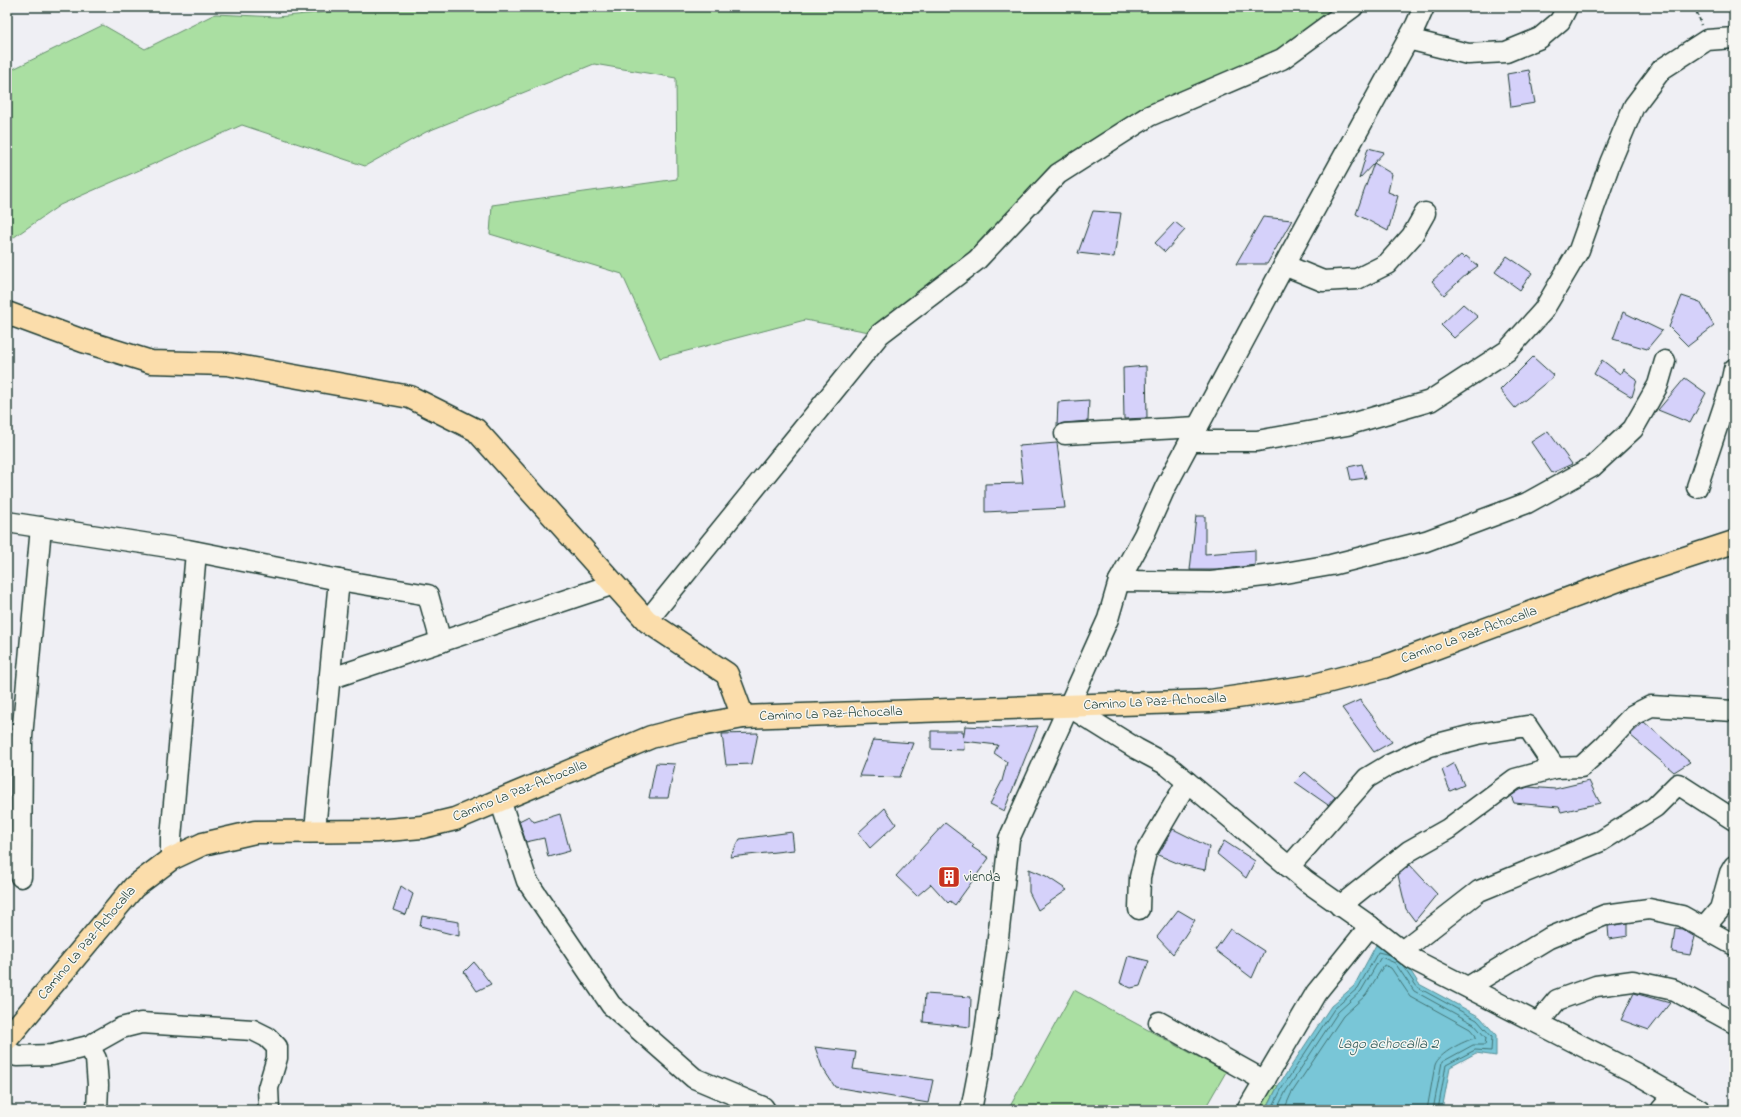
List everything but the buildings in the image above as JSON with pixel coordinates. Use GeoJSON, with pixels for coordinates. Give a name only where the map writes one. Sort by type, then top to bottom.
{"type":"FeatureCollection","features":[{"type":"Feature","properties":{"kind":"main road"},"geometry":{"type":"LineString","coordinates":[[7,313],[83,341],[151,362],[227,364],[410,397],[476,430],[647,622],[727,674],[743,717]]}},
{"type":"Feature","properties":{"kind":"main road","name":"Camino La Paz-Achocalla"},"geometry":{"type":"LineString","coordinates":[[7,1039],[134,887],[170,859],[202,844],[255,832],[315,830],[376,831],[422,827],[455,819],[651,737],[690,726],[743,717],[1210,701],[1311,686],[1384,667],[1624,578],[1734,542]]}},
{"type":"Feature","properties":{"kind":"street"},"geometry":{"type":"LineString","coordinates":[[647,622],[880,334],[978,260],[1058,174],[1149,116],[1282,59],[1353,7]]}},
{"type":"Feature","properties":{"kind":"street"},"geometry":{"type":"LineString","coordinates":[[971,1110],[982,1053],[997,947],[1009,839],[1108,619],[1119,581],[1144,535],[1194,434],[1424,7]]}},
{"type":"Feature","properties":{"kind":"street"},"geometry":{"type":"LineString","coordinates":[[1408,39],[1468,54],[1506,52],[1540,38],[1560,21],[1567,7]]}},
{"type":"Feature","properties":{"kind":"street"},"geometry":{"type":"LineString","coordinates":[[1065,434],[1194,434],[1257,441],[1347,425],[1430,401],[1507,351],[1543,311],[1579,250],[1610,163],[1634,106],[1662,69],[1707,40],[1734,38]]}},
{"type":"Feature","properties":{"kind":"street"},"geometry":{"type":"LineString","coordinates":[[1284,265],[1323,281],[1357,279],[1387,264],[1412,236],[1425,213]]}},
{"type":"Feature","properties":{"kind":"street"},"geometry":{"type":"LineString","coordinates":[[1119,581],[1211,582],[1273,575],[1331,565],[1426,541],[1527,503],[1592,466],[1633,430],[1658,385],[1665,361]]}},
{"type":"Feature","properties":{"kind":"street"},"geometry":{"type":"LineString","coordinates":[[1697,487],[1730,388],[1734,369]]}},
{"type":"Feature","properties":{"kind":"street"},"geometry":{"type":"LineString","coordinates":[[7,522],[196,552],[339,580],[428,595],[441,642]]}},
{"type":"Feature","properties":{"kind":"street"},"geometry":{"type":"LineString","coordinates":[[21,876],[22,738],[41,527]]}},
{"type":"Feature","properties":{"kind":"street"},"geometry":{"type":"LineString","coordinates":[[170,859],[170,838],[196,552]]}},
{"type":"Feature","properties":{"kind":"street"},"geometry":{"type":"LineString","coordinates":[[315,830],[339,580]]}},
{"type":"Feature","properties":{"kind":"street"},"geometry":{"type":"LineString","coordinates":[[329,679],[614,584]]}},
{"type":"Feature","properties":{"kind":"street"},"geometry":{"type":"LineString","coordinates":[[1068,706],[1137,749],[1167,765],[1289,867],[1412,958],[1637,1074],[1668,1103],[1700,1110]]}},
{"type":"Feature","properties":{"kind":"street"},"geometry":{"type":"LineString","coordinates":[[1340,906],[1409,851],[1448,829],[1515,779],[1554,768],[1581,767],[1605,745],[1633,715],[1651,706],[1734,711]]}},
{"type":"Feature","properties":{"kind":"street"},"geometry":{"type":"LineString","coordinates":[[1289,867],[1367,778],[1387,766],[1430,746],[1477,734],[1527,726],[1554,768]]}},
{"type":"Feature","properties":{"kind":"street"},"geometry":{"type":"LineString","coordinates":[[1138,909],[1140,876],[1146,852],[1187,782]]}},
{"type":"Feature","properties":{"kind":"street"},"geometry":{"type":"LineString","coordinates":[[1402,951],[1479,891],[1601,841],[1655,807],[1678,784],[1734,820]]}},
{"type":"Feature","properties":{"kind":"street"},"geometry":{"type":"LineString","coordinates":[[500,800],[527,881],[611,1005],[694,1078],[763,1107],[766,1110]]}},
{"type":"Feature","properties":{"kind":"street"},"geometry":{"type":"LineString","coordinates":[[1704,928],[1720,909],[1730,874],[1734,866]]}},
{"type":"Feature","properties":{"kind":"street"},"geometry":{"type":"LineString","coordinates":[[1468,987],[1549,938],[1605,916],[1649,909],[1682,916],[1734,945]]}},
{"type":"Feature","properties":{"kind":"street"},"geometry":{"type":"LineString","coordinates":[[1247,1110],[1266,1081],[1316,993],[1370,926]]}},
{"type":"Feature","properties":{"kind":"street"},"geometry":{"type":"LineString","coordinates":[[1538,1023],[1557,1000],[1596,986],[1633,981],[1674,990],[1734,1023]]}},
{"type":"Feature","properties":{"kind":"street"},"geometry":{"type":"LineString","coordinates":[[1159,1022],[1266,1081]]}},
{"type":"Feature","properties":{"kind":"street"},"geometry":{"type":"LineString","coordinates":[[7,1051],[17,1056],[52,1054],[88,1046],[120,1028],[141,1023],[253,1030],[267,1038],[277,1047],[277,1058],[268,1088],[269,1110]]}},
{"type":"Feature","properties":{"kind":"street"},"geometry":{"type":"LineString","coordinates":[[88,1046],[96,1059],[98,1085],[97,1110]]}},
{"type":"Feature","properties":{"kind":"green space"},"geometry":{"type":"Polygon","coordinates":[[[377,7],[1353,7],[1282,59],[1058,174],[977,260],[880,334],[805,320],[660,358],[622,274],[490,234],[492,205],[677,179],[676,78],[594,64],[426,132],[365,166],[242,125],[60,205],[7,242],[7,72],[103,25],[145,49],[215,14],[277,17],[377,7]]]}},
{"type":"Feature","properties":{"kind":"green space"},"geometry":{"type":"Polygon","coordinates":[[[1074,990],[1226,1072],[1204,1110],[1008,1110],[1074,990]]]}},
{"type":"Feature","properties":{"kind":"green space"},"geometry":{"type":"Polygon","coordinates":[[[1265,1081],[1278,1086],[1268,1105],[1269,1110],[1247,1110],[1265,1081]]]}},
{"type":"Feature","properties":{"kind":"water","name":"Lago achocalla 2"},"geometry":{"type":"Polygon","coordinates":[[[1376,945],[1401,956],[1419,984],[1480,1017],[1496,1035],[1496,1056],[1476,1053],[1450,1067],[1442,1110],[1269,1110],[1268,1106],[1278,1086],[1331,1006],[1354,986],[1376,945]]]}},
{"type":"Feature","properties":{"kind":"place","name":"vienda"},"geometry":{"type":"Point","coordinates":[949,877]}}]}
